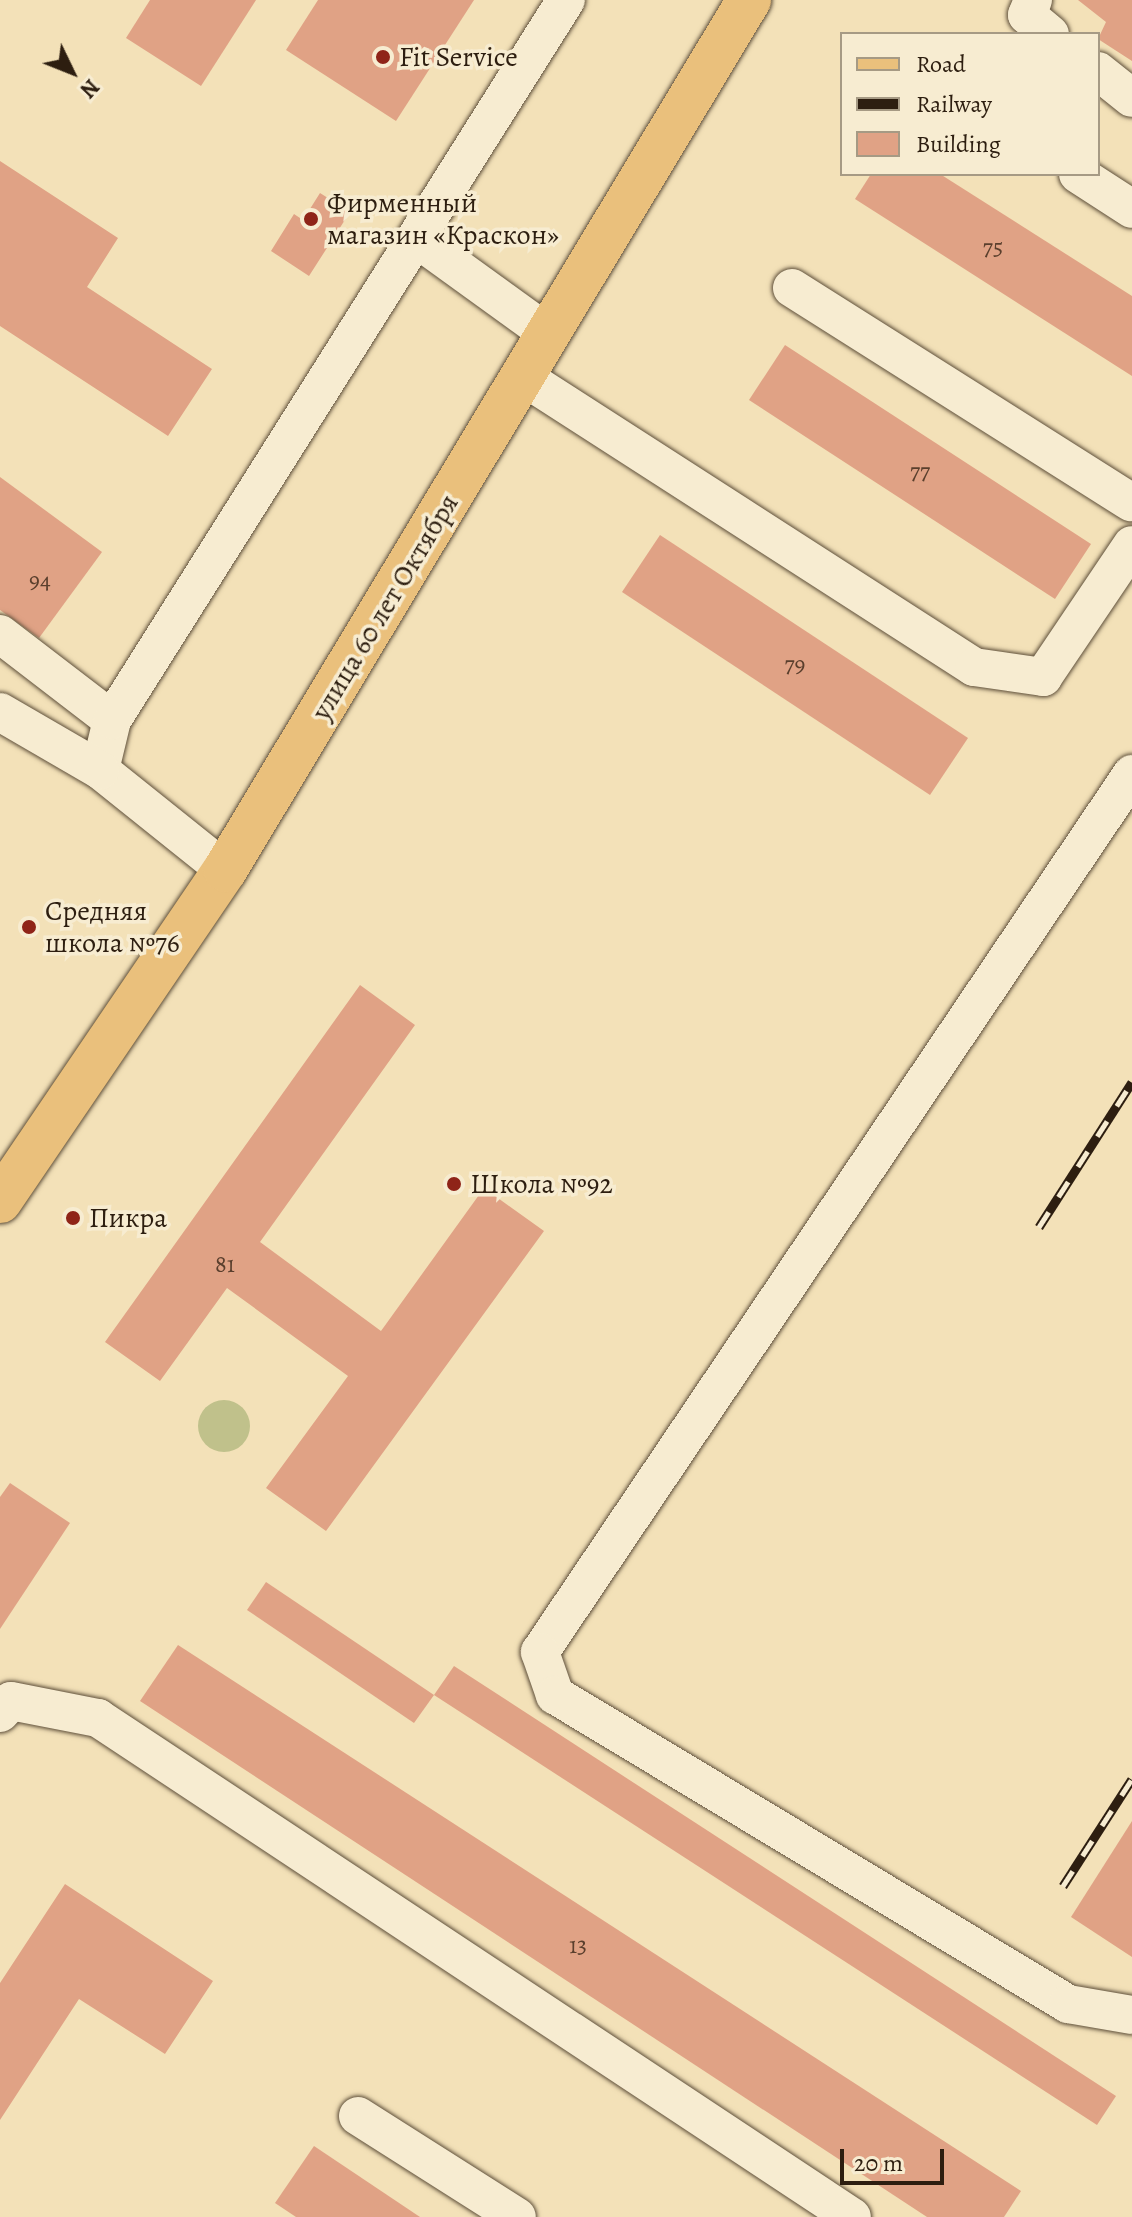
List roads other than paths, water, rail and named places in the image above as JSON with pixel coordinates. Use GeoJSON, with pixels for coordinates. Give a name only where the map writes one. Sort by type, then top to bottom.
{"type":"FeatureCollection","features":[{"type":"Feature","properties":{"kind":"main road","name":"улица 60 лет Октября"},"geometry":{"type":"LineString","coordinates":[[0,1201],[225,870],[525,378],[749,0]]}},
{"type":"Feature","properties":{"kind":"lane"},"geometry":{"type":"LineString","coordinates":[[100,770],[112,720],[420,241],[566,0]]}},
{"type":"Feature","properties":{"kind":"lane"},"geometry":{"type":"LineString","coordinates":[[1033,0],[1027,15],[1048,32]]}},
{"type":"Feature","properties":{"kind":"lane"},"geometry":{"type":"LineString","coordinates":[[1100,73],[1132,98]]}},
{"type":"Feature","properties":{"kind":"lane"},"geometry":{"type":"LineString","coordinates":[[1081,176],[1132,209]]}},
{"type":"Feature","properties":{"kind":"lane"},"geometry":{"type":"LineString","coordinates":[[420,241],[550,335]]}},
{"type":"Feature","properties":{"kind":"lane"},"geometry":{"type":"LineString","coordinates":[[792,288],[1132,505]]}},
{"type":"Feature","properties":{"kind":"lane"},"geometry":{"type":"LineString","coordinates":[[525,378],[974,667],[1043,677],[1132,545]]}},
{"type":"Feature","properties":{"kind":"lane"},"geometry":{"type":"LineString","coordinates":[[0,634],[112,720]]}},
{"type":"Feature","properties":{"kind":"lane"},"geometry":{"type":"LineString","coordinates":[[0,712],[100,770],[225,870]]}},
{"type":"Feature","properties":{"kind":"lane"},"geometry":{"type":"LineString","coordinates":[[1132,774],[540,1652],[555,1695],[1068,2004],[1132,2015]]}},
{"type":"Feature","properties":{"kind":"lane"},"geometry":{"type":"LineString","coordinates":[[0,1713],[11,1701],[98,1718],[852,2217]]}},
{"type":"Feature","properties":{"kind":"lane"},"geometry":{"type":"LineString","coordinates":[[358,2116],[517,2217]]}},
{"type":"Feature","properties":{"kind":"railway"},"geometry":{"type":"LineString","coordinates":[[1039,1227],[1132,1082]]}},
{"type":"Feature","properties":{"kind":"railway"},"geometry":{"type":"LineString","coordinates":[[1063,1886],[1132,1779]]}},
{"type":"Feature","properties":{"kind":"place","name":"Fit Service"},"geometry":{"type":"Point","coordinates":[383,57]}},
{"type":"Feature","properties":{"kind":"place","name":"Фирменный магазин «Краскон»"},"geometry":{"type":"Point","coordinates":[311,219]}},
{"type":"Feature","properties":{"kind":"place","name":"Средняя школа №76"},"geometry":{"type":"Point","coordinates":[29,927]}},
{"type":"Feature","properties":{"kind":"place","name":"Школа №92"},"geometry":{"type":"Point","coordinates":[454,1184]}},
{"type":"Feature","properties":{"kind":"place","name":"Пикра"},"geometry":{"type":"Point","coordinates":[73,1218]}}]}
